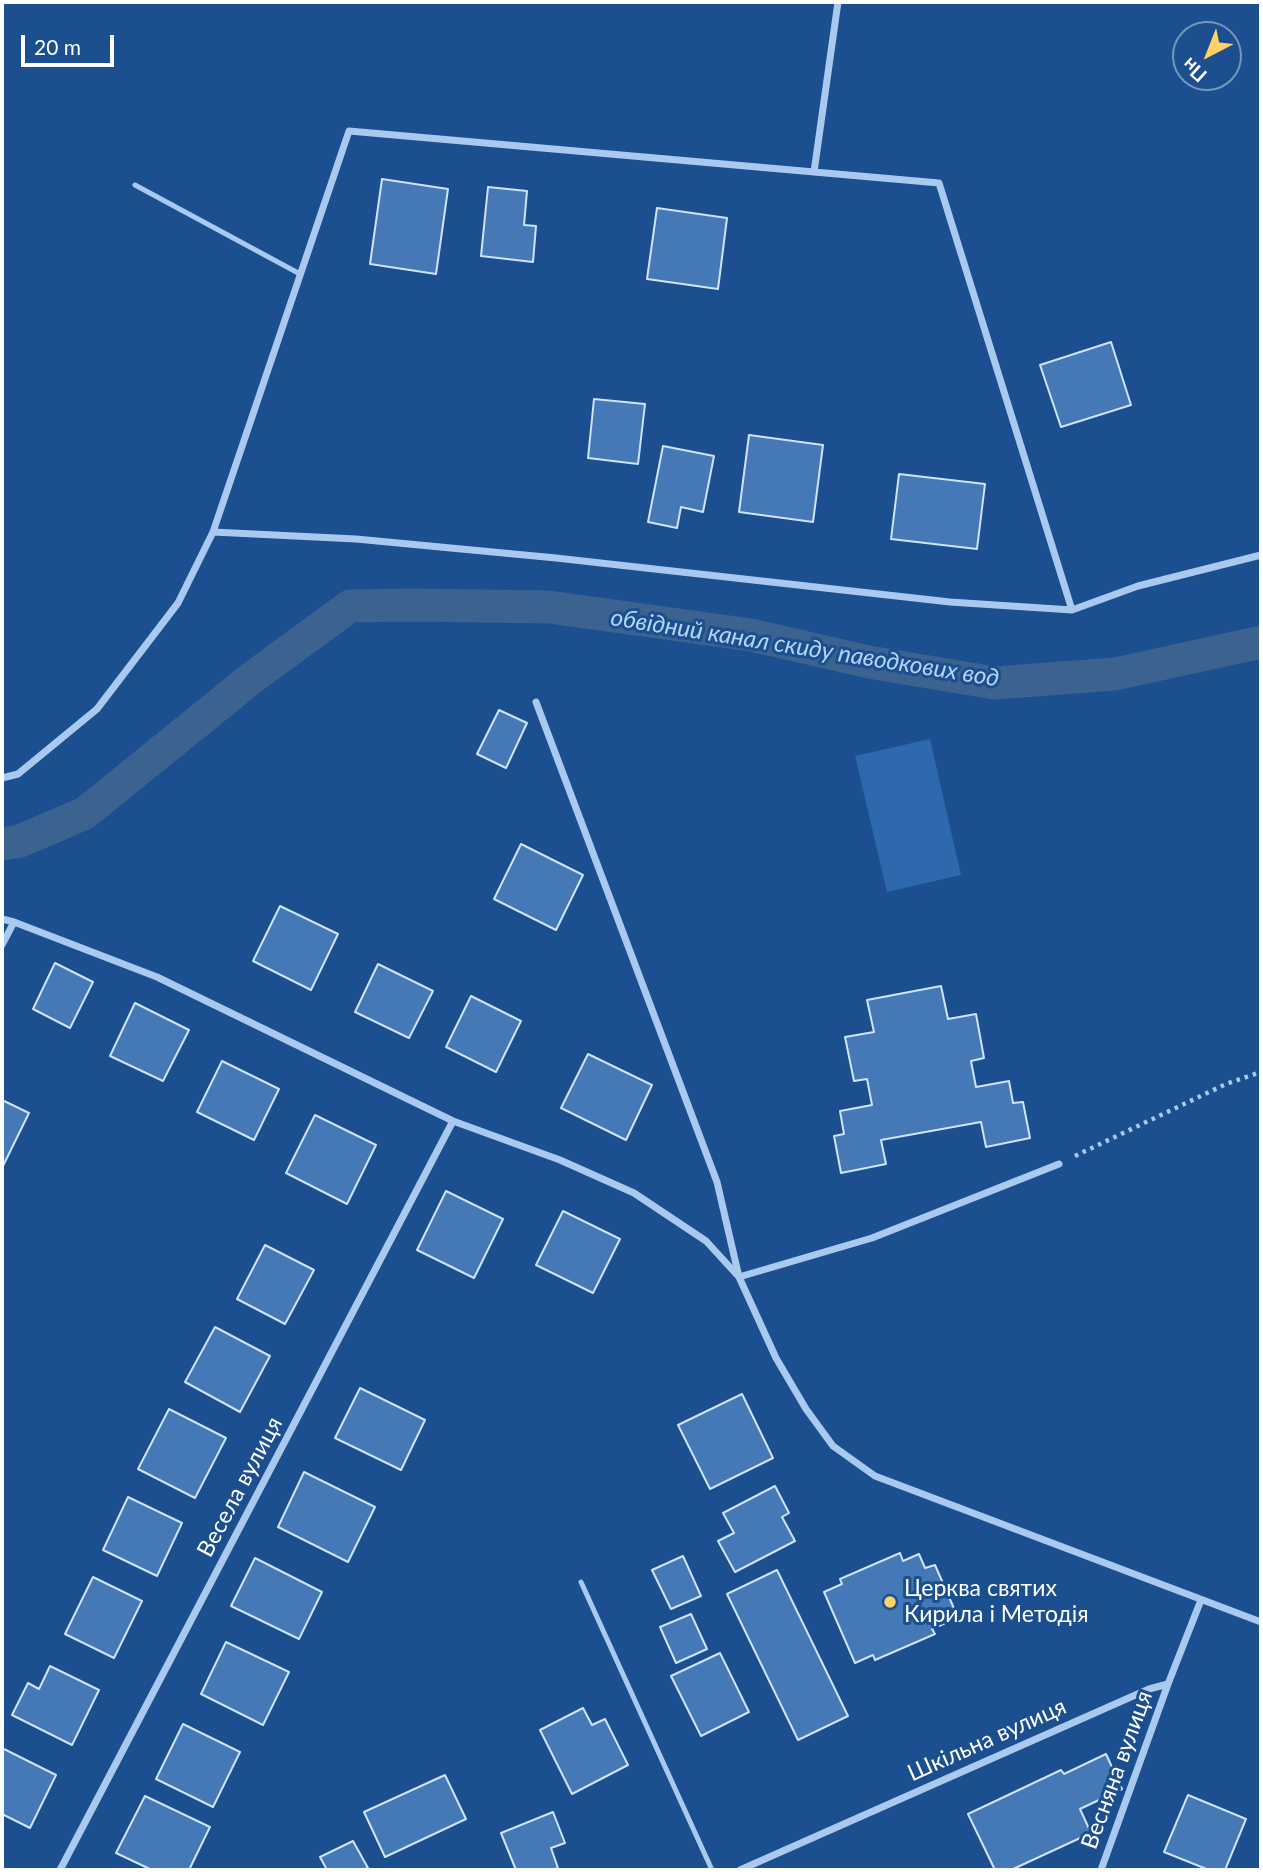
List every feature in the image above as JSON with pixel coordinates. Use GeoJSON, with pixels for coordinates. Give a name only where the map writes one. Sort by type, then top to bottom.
{"type":"FeatureCollection","features":[{"type":"Feature","properties":{"kind":"street"},"geometry":{"type":"LineString","coordinates":[[814,172],[838,2]]}},
{"type":"Feature","properties":{"kind":"street"},"geometry":{"type":"LineString","coordinates":[[2,778],[18,774],[97,709],[178,603],[213,531],[349,131],[939,183],[1072,610]]}},
{"type":"Feature","properties":{"kind":"street"},"geometry":{"type":"LineString","coordinates":[[213,531],[356,539],[555,558],[950,603],[1072,610],[1139,586],[1261,555]]}},
{"type":"Feature","properties":{"kind":"street"},"geometry":{"type":"LineString","coordinates":[[536,702],[717,1182],[739,1277],[776,1358],[806,1409],[833,1446],[875,1476],[1261,1622]]}},
{"type":"Feature","properties":{"kind":"street"},"geometry":{"type":"LineString","coordinates":[[2,919],[157,977],[453,1121],[560,1160],[634,1193],[706,1241],[739,1277]]}},
{"type":"Feature","properties":{"kind":"street"},"geometry":{"type":"LineString","coordinates":[[2,946],[14,922]]}},
{"type":"Feature","properties":{"kind":"street","name":"Весела вулиця"},"geometry":{"type":"LineString","coordinates":[[60,1870],[453,1121]]}},
{"type":"Feature","properties":{"kind":"street"},"geometry":{"type":"LineString","coordinates":[[739,1277],[872,1238],[1059,1164]]}},
{"type":"Feature","properties":{"kind":"street"},"geometry":{"type":"LineString","coordinates":[[1168,1684],[1201,1600]]}},
{"type":"Feature","properties":{"kind":"street","name":"Шкільна вулиця"},"geometry":{"type":"LineString","coordinates":[[740,1870],[1149,1689],[1168,1684]]}},
{"type":"Feature","properties":{"kind":"street","name":"Весняна вулиця"},"geometry":{"type":"LineString","coordinates":[[1101,1870],[1168,1684]]}},
{"type":"Feature","properties":{"kind":"lane"},"geometry":{"type":"LineString","coordinates":[[135,186],[300,274]]}},
{"type":"Feature","properties":{"kind":"lane"},"geometry":{"type":"LineString","coordinates":[[581,1582],[712,1870]]}},
{"type":"Feature","properties":{"kind":"path"},"geometry":{"type":"LineString","coordinates":[[1059,1164],[1213,1090],[1261,1072]]}},
{"type":"Feature","properties":{"kind":"shaded area"},"geometry":{"type":"Polygon","coordinates":[[[930,739],[961,875],[887,892],[855,756],[930,739]]]}},
{"type":"Feature","properties":{"kind":"building"},"geometry":{"type":"Polygon","coordinates":[[[382,179],[448,189],[436,274],[370,264],[382,179]]]}},
{"type":"Feature","properties":{"kind":"building"},"geometry":{"type":"Polygon","coordinates":[[[488,187],[527,191],[524,225],[536,226],[533,262],[481,256],[488,187]]]}},
{"type":"Feature","properties":{"kind":"building"},"geometry":{"type":"Polygon","coordinates":[[[657,208],[727,218],[718,289],[647,279],[657,208]]]}},
{"type":"Feature","properties":{"kind":"building"},"geometry":{"type":"Polygon","coordinates":[[[1111,342],[1131,405],[1061,427],[1040,365],[1111,342]]]}},
{"type":"Feature","properties":{"kind":"building"},"geometry":{"type":"Polygon","coordinates":[[[594,399],[645,404],[638,464],[588,458],[594,399]]]}},
{"type":"Feature","properties":{"kind":"building"},"geometry":{"type":"Polygon","coordinates":[[[749,435],[823,445],[813,522],[739,512],[749,435]]]}},
{"type":"Feature","properties":{"kind":"building"},"geometry":{"type":"Polygon","coordinates":[[[663,446],[714,456],[703,512],[681,507],[677,528],[648,522],[663,446]]]}},
{"type":"Feature","properties":{"kind":"building"},"geometry":{"type":"Polygon","coordinates":[[[899,474],[985,484],[977,549],[891,539],[899,474]]]}},
{"type":"Feature","properties":{"kind":"building"},"geometry":{"type":"Polygon","coordinates":[[[499,710],[527,723],[506,768],[477,754],[499,710]]]}},
{"type":"Feature","properties":{"kind":"building"},"geometry":{"type":"Polygon","coordinates":[[[521,844],[583,875],[556,930],[494,899],[521,844]]]}},
{"type":"Feature","properties":{"kind":"building"},"geometry":{"type":"Polygon","coordinates":[[[280,906],[338,934],[311,990],[253,961],[280,906]]]}},
{"type":"Feature","properties":{"kind":"building"},"geometry":{"type":"Polygon","coordinates":[[[55,963],[93,982],[70,1028],[33,1009],[55,963]]]}},
{"type":"Feature","properties":{"kind":"building"},"geometry":{"type":"Polygon","coordinates":[[[378,964],[433,991],[409,1038],[355,1012],[378,964]]]}},
{"type":"Feature","properties":{"kind":"building"},"geometry":{"type":"Polygon","coordinates":[[[941,986],[948,1019],[976,1014],[984,1058],[971,1061],[976,1087],[1009,1081],[1013,1103],[1023,1102],[1030,1138],[986,1147],[981,1122],[881,1140],[886,1164],[841,1173],[834,1136],[844,1134],[840,1111],[872,1105],[867,1079],[854,1081],[845,1037],[874,1032],[867,1000],[941,986]]]}},
{"type":"Feature","properties":{"kind":"building"},"geometry":{"type":"Polygon","coordinates":[[[471,996],[521,1021],[496,1072],[446,1047],[471,996]]]}},
{"type":"Feature","properties":{"kind":"building"},"geometry":{"type":"Polygon","coordinates":[[[135,1003],[189,1030],[163,1081],[110,1056],[135,1003]]]}},
{"type":"Feature","properties":{"kind":"building"},"geometry":{"type":"Polygon","coordinates":[[[588,1054],[652,1085],[626,1140],[561,1108],[588,1054]]]}},
{"type":"Feature","properties":{"kind":"building"},"geometry":{"type":"Polygon","coordinates":[[[222,1061],[279,1089],[254,1140],[197,1112],[222,1061]]]}},
{"type":"Feature","properties":{"kind":"building"},"geometry":{"type":"Polygon","coordinates":[[[2,1100],[29,1113],[2,1168],[2,1100]]]}},
{"type":"Feature","properties":{"kind":"building"},"geometry":{"type":"Polygon","coordinates":[[[315,1115],[376,1145],[347,1204],[286,1173],[315,1115]]]}},
{"type":"Feature","properties":{"kind":"building"},"geometry":{"type":"Polygon","coordinates":[[[446,1191],[503,1219],[474,1278],[417,1250],[446,1191]]]}},
{"type":"Feature","properties":{"kind":"building"},"geometry":{"type":"Polygon","coordinates":[[[563,1211],[620,1239],[593,1293],[536,1265],[563,1211]]]}},
{"type":"Feature","properties":{"kind":"building"},"geometry":{"type":"Polygon","coordinates":[[[265,1245],[314,1270],[285,1324],[237,1299],[265,1245]]]}},
{"type":"Feature","properties":{"kind":"building"},"geometry":{"type":"Polygon","coordinates":[[[215,1327],[270,1356],[240,1412],[185,1382],[215,1327]]]}},
{"type":"Feature","properties":{"kind":"building"},"geometry":{"type":"Polygon","coordinates":[[[360,1388],[425,1420],[401,1470],[335,1438],[360,1388]]]}},
{"type":"Feature","properties":{"kind":"building"},"geometry":{"type":"Polygon","coordinates":[[[742,1394],[773,1458],[710,1489],[678,1425],[742,1394]]]}},
{"type":"Feature","properties":{"kind":"building"},"geometry":{"type":"Polygon","coordinates":[[[169,1409],[226,1438],[195,1498],[138,1469],[169,1409]]]}},
{"type":"Feature","properties":{"kind":"building"},"geometry":{"type":"Polygon","coordinates":[[[304,1472],[375,1507],[348,1562],[278,1527],[304,1472]]]}},
{"type":"Feature","properties":{"kind":"building"},"geometry":{"type":"Polygon","coordinates":[[[775,1486],[789,1513],[782,1517],[795,1541],[735,1572],[718,1541],[734,1533],[723,1513],[775,1486]]]}},
{"type":"Feature","properties":{"kind":"building"},"geometry":{"type":"Polygon","coordinates":[[[128,1497],[182,1523],[157,1576],[103,1550],[128,1497]]]}},
{"type":"Feature","properties":{"kind":"building","name":"Церква святих Кирила і Методія"},"geometry":{"type":"Polygon","coordinates":[[[900,1553],[903,1561],[919,1554],[925,1568],[935,1565],[956,1613],[946,1617],[948,1622],[932,1629],[935,1634],[875,1660],[873,1655],[855,1663],[824,1592],[842,1584],[840,1579],[900,1553]]]}},
{"type":"Feature","properties":{"kind":"building"},"geometry":{"type":"Polygon","coordinates":[[[683,1556],[701,1596],[671,1609],[652,1570],[683,1556]]]}},
{"type":"Feature","properties":{"kind":"building"},"geometry":{"type":"Polygon","coordinates":[[[255,1558],[322,1592],[299,1639],[231,1606],[255,1558]]]}},
{"type":"Feature","properties":{"kind":"building"},"geometry":{"type":"Polygon","coordinates":[[[777,1570],[848,1716],[798,1740],[727,1594],[777,1570]]]}},
{"type":"Feature","properties":{"kind":"building"},"geometry":{"type":"Polygon","coordinates":[[[93,1577],[142,1601],[114,1658],[65,1634],[93,1577]]]}},
{"type":"Feature","properties":{"kind":"building"},"geometry":{"type":"Polygon","coordinates":[[[691,1614],[707,1649],[676,1663],[660,1627],[691,1614]]]}},
{"type":"Feature","properties":{"kind":"building"},"geometry":{"type":"Polygon","coordinates":[[[226,1642],[289,1672],[263,1725],[201,1694],[226,1642]]]}},
{"type":"Feature","properties":{"kind":"building"},"geometry":{"type":"Polygon","coordinates":[[[720,1653],[749,1712],[701,1736],[671,1676],[720,1653]]]}},
{"type":"Feature","properties":{"kind":"building"},"geometry":{"type":"Polygon","coordinates":[[[50,1666],[99,1690],[72,1745],[12,1715],[28,1683],[39,1689],[50,1666]]]}},
{"type":"Feature","properties":{"kind":"building"},"geometry":{"type":"Polygon","coordinates":[[[583,1708],[592,1725],[605,1719],[628,1765],[572,1794],[540,1730],[583,1708]]]}},
{"type":"Feature","properties":{"kind":"building"},"geometry":{"type":"Polygon","coordinates":[[[183,1724],[240,1752],[213,1807],[156,1779],[183,1724]]]}},
{"type":"Feature","properties":{"kind":"building"},"geometry":{"type":"Polygon","coordinates":[[[2,1748],[56,1775],[30,1828],[2,1814],[2,1748]]]}},
{"type":"Feature","properties":{"kind":"building"},"geometry":{"type":"Polygon","coordinates":[[[1106,1754],[1122,1789],[1080,1809],[1091,1833],[1011,1870],[995,1870],[968,1814],[1061,1770],[1064,1774],[1106,1754]]]}},
{"type":"Feature","properties":{"kind":"building"},"geometry":{"type":"Polygon","coordinates":[[[445,1775],[466,1819],[385,1857],[364,1812],[445,1775]]]}},
{"type":"Feature","properties":{"kind":"building"},"geometry":{"type":"Polygon","coordinates":[[[1188,1795],[1246,1819],[1225,1870],[1209,1870],[1164,1852],[1188,1795]]]}},
{"type":"Feature","properties":{"kind":"building"},"geometry":{"type":"Polygon","coordinates":[[[145,1796],[210,1827],[189,1870],[152,1870],[116,1853],[145,1796]]]}},
{"type":"Feature","properties":{"kind":"building"},"geometry":{"type":"Polygon","coordinates":[[[553,1812],[565,1843],[551,1848],[558,1868],[516,1870],[501,1833],[553,1812]]]}},
{"type":"Feature","properties":{"kind":"building"},"geometry":{"type":"Polygon","coordinates":[[[353,1841],[368,1868],[327,1870],[320,1857],[353,1841]]]}},
{"type":"Feature","properties":{"kind":"waterway","name":"обвідний канал скиду паводкових вод"},"geometry":{"type":"LineString","coordinates":[[2,844],[20,841],[85,813],[253,677],[350,606],[549,607],[751,635],[869,662],[995,683],[1115,674],[1261,642]]}},
{"type":"Feature","properties":{"kind":"place","name":"Церква святих Кирила і Методія"},"geometry":{"type":"Point","coordinates":[890,1602]}}]}
